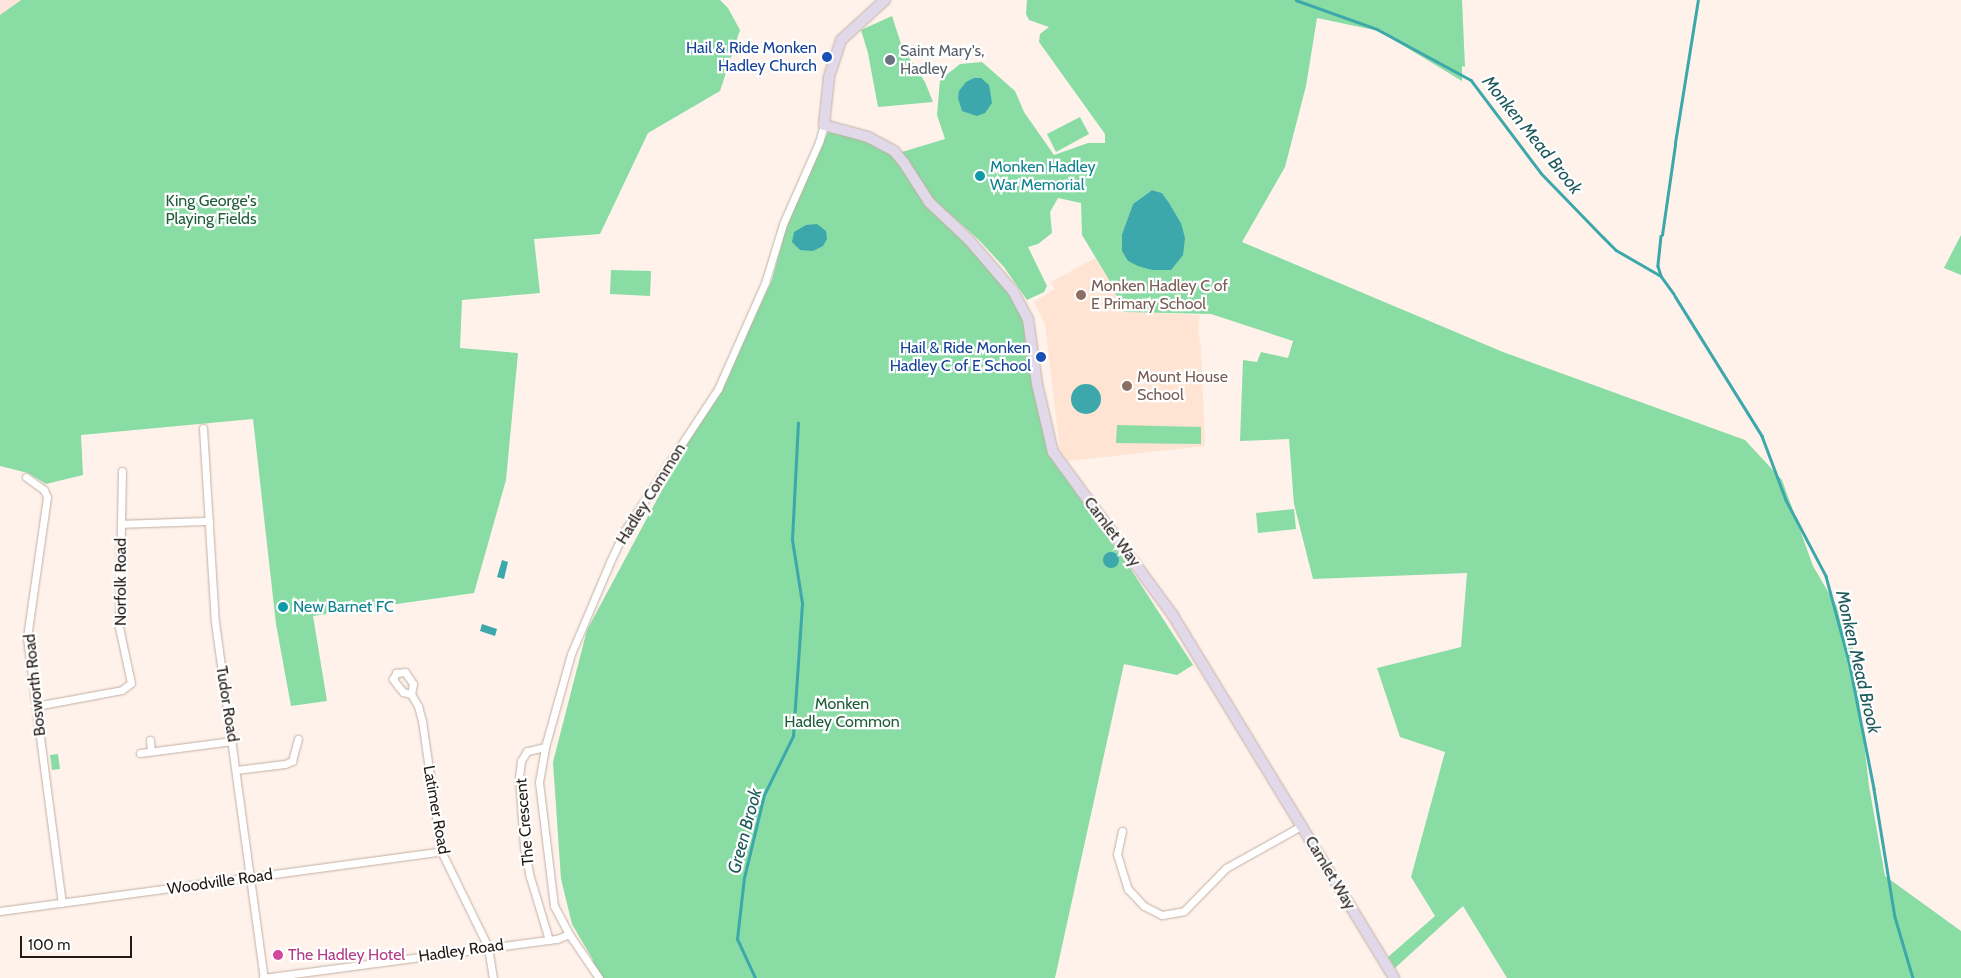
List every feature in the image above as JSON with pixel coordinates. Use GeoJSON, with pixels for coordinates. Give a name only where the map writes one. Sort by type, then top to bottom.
{"type":"FeatureCollection","features":[{"type":"Feature","properties":{"kind":"street"},"geometry":{"type":"LineString","coordinates":[[824,125],[829,78],[841,40],[885,0]]}},
{"type":"Feature","properties":{"kind":"street","name":"Hadley Common"},"geometry":{"type":"LineString","coordinates":[[599,978],[569,934],[554,906],[539,782],[545,746],[571,654],[614,554],[625,530],[718,389],[768,275],[783,224],[819,142],[824,125]]}},
{"type":"Feature","properties":{"kind":"street","name":"Camlet Way"},"geometry":{"type":"LineString","coordinates":[[824,125],[868,137],[894,151],[929,202],[969,240],[1013,291],[1028,319],[1036,384],[1053,452],[1166,606],[1394,978]]}},
{"type":"Feature","properties":{"kind":"street","name":"Tudor Road"},"geometry":{"type":"LineString","coordinates":[[203,428],[214,622],[264,978]]}},
{"type":"Feature","properties":{"kind":"street","name":"Norfolk Road"},"geometry":{"type":"LineString","coordinates":[[36,706],[122,690],[131,683],[119,627],[122,471]]}},
{"type":"Feature","properties":{"kind":"street","name":"Bosworth Road"},"geometry":{"type":"LineString","coordinates":[[26,477],[44,490],[47,497],[28,638],[62,903]]}},
{"type":"Feature","properties":{"kind":"street"},"geometry":{"type":"LineString","coordinates":[[121,524],[209,521]]}},
{"type":"Feature","properties":{"kind":"street","name":"Latimer Road"},"geometry":{"type":"LineString","coordinates":[[411,694],[418,706],[422,721],[440,851],[488,948],[493,978]]}},
{"type":"Feature","properties":{"kind":"street"},"geometry":{"type":"LineString","coordinates":[[292,761],[298,739]]}},
{"type":"Feature","properties":{"kind":"street"},"geometry":{"type":"LineString","coordinates":[[150,740],[151,751]]}},
{"type":"Feature","properties":{"kind":"street"},"geometry":{"type":"LineString","coordinates":[[140,754],[232,741]]}},
{"type":"Feature","properties":{"kind":"street","name":"The Crescent"},"geometry":{"type":"LineString","coordinates":[[545,746],[527,751],[521,761],[519,777],[524,847],[530,877],[549,940]]}},
{"type":"Feature","properties":{"kind":"street"},"geometry":{"type":"LineString","coordinates":[[292,761],[298,766]]}},
{"type":"Feature","properties":{"kind":"street"},"geometry":{"type":"LineString","coordinates":[[236,770],[285,764],[292,761]]}},
{"type":"Feature","properties":{"kind":"street"},"geometry":{"type":"LineString","coordinates":[[1122,832],[1117,854],[1128,889],[1144,906],[1162,915],[1184,911],[1226,868],[1301,826]]}},
{"type":"Feature","properties":{"kind":"street","name":"Woodville Road"},"geometry":{"type":"LineString","coordinates":[[0,911],[440,851]]}},
{"type":"Feature","properties":{"kind":"street","name":"Hadley Road"},"geometry":{"type":"LineString","coordinates":[[264,978],[564,938],[569,934]]}},
{"type":"Feature","properties":{"kind":"shaded area"},"geometry":{"type":"Polygon","coordinates":[[[0,0],[21,0],[0,15],[0,0]]]}},
{"type":"Feature","properties":{"kind":"shaded area","name":"Mount House School"},"geometry":{"type":"Polygon","coordinates":[[[1095,258],[1108,278],[1124,312],[1200,315],[1198,329],[1201,348],[1205,446],[1068,461],[1060,451],[1045,324],[1034,302],[1055,289],[1051,282],[1095,258]]]}},
{"type":"Feature","properties":{"kind":"green space","name":"King George's Playing Fields"},"geometry":{"type":"Polygon","coordinates":[[[21,0],[720,0],[728,8],[740,30],[720,91],[648,133],[600,234],[534,239],[540,293],[462,300],[460,348],[518,353],[506,480],[474,593],[313,616],[327,701],[291,706],[276,624],[253,419],[81,435],[83,475],[46,484],[28,473],[0,466],[0,15],[21,0]]]}},
{"type":"Feature","properties":{"kind":"green space"},"geometry":{"type":"Polygon","coordinates":[[[1027,0],[1462,0],[1465,67],[1462,66],[1462,81],[1379,31],[1317,18],[1306,86],[1285,167],[1242,242],[1503,352],[1745,440],[1782,480],[1813,566],[1851,631],[1869,786],[1885,876],[1961,931],[1961,978],[1507,978],[1463,906],[1395,968],[1388,957],[1435,916],[1411,877],[1445,752],[1400,737],[1377,668],[1461,647],[1467,573],[1313,579],[1294,504],[1289,439],[1240,441],[1243,360],[1257,362],[1261,352],[1288,358],[1293,341],[1211,314],[1124,312],[1108,278],[1082,235],[1081,203],[1058,198],[1050,212],[1052,233],[1038,244],[1028,247],[1047,286],[1044,292],[1027,300],[1004,267],[979,240],[934,200],[902,152],[945,139],[937,115],[940,80],[960,64],[982,62],[1015,91],[1024,112],[1054,155],[1088,143],[1105,143],[1105,134],[1039,42],[1040,34],[1049,27],[1029,20],[1026,14],[1027,0]],[[1152,190],[1133,204],[1122,234],[1128,261],[1152,270],[1181,223],[1162,193],[1152,190]]]}},
{"type":"Feature","properties":{"kind":"green space"},"geometry":{"type":"Polygon","coordinates":[[[892,16],[902,47],[925,82],[933,102],[878,107],[868,53],[861,30],[892,16]]]}},
{"type":"Feature","properties":{"kind":"green space"},"geometry":{"type":"Polygon","coordinates":[[[1080,117],[1089,134],[1056,152],[1047,134],[1080,117]]]}},
{"type":"Feature","properties":{"kind":"green space","name":"Monken Hadley Common"},"geometry":{"type":"Polygon","coordinates":[[[828,132],[861,139],[888,151],[1009,292],[1026,324],[1034,389],[1049,455],[1130,568],[1193,665],[1177,675],[1124,664],[1055,978],[594,978],[593,960],[572,924],[561,879],[553,762],[587,630],[749,328],[772,280],[787,224],[828,132]]]}},
{"type":"Feature","properties":{"kind":"green space"},"geometry":{"type":"Polygon","coordinates":[[[1961,235],[1961,275],[1944,268],[1961,235]]]}},
{"type":"Feature","properties":{"kind":"green space"},"geometry":{"type":"Polygon","coordinates":[[[611,270],[651,271],[650,296],[610,294],[611,270]]]}},
{"type":"Feature","properties":{"kind":"green space"},"geometry":{"type":"Polygon","coordinates":[[[1117,425],[1201,427],[1201,444],[1116,443],[1117,425]]]}},
{"type":"Feature","properties":{"kind":"green space"},"geometry":{"type":"Polygon","coordinates":[[[1294,509],[1296,529],[1258,533],[1256,513],[1294,509]]]}},
{"type":"Feature","properties":{"kind":"green space"},"geometry":{"type":"Polygon","coordinates":[[[58,754],[60,769],[52,770],[50,755],[58,754]]]}},
{"type":"Feature","properties":{"kind":"water"},"geometry":{"type":"Polygon","coordinates":[[[974,78],[981,78],[989,85],[992,103],[985,113],[977,116],[962,111],[958,98],[959,91],[966,82],[974,78]]]}},
{"type":"Feature","properties":{"kind":"water"},"geometry":{"type":"Polygon","coordinates":[[[1152,190],[1162,193],[1169,203],[1181,223],[1185,238],[1183,255],[1171,270],[1152,270],[1138,266],[1128,261],[1122,251],[1122,234],[1133,204],[1152,190]]]}},
{"type":"Feature","properties":{"kind":"water"},"geometry":{"type":"Polygon","coordinates":[[[817,224],[826,231],[827,239],[823,246],[813,251],[800,250],[792,242],[794,232],[806,225],[817,224]]]}},
{"type":"Feature","properties":{"kind":"water"},"geometry":{"type":"Polygon","coordinates":[[[1086,384],[1097,388],[1101,399],[1097,410],[1086,414],[1075,410],[1071,399],[1075,388],[1086,384]]]}},
{"type":"Feature","properties":{"kind":"water"},"geometry":{"type":"Polygon","coordinates":[[[1108,552],[1114,552],[1119,557],[1117,566],[1108,568],[1103,563],[1103,557],[1108,552]]]}},
{"type":"Feature","properties":{"kind":"water"},"geometry":{"type":"Polygon","coordinates":[[[502,560],[508,562],[504,579],[497,577],[502,560]]]}},
{"type":"Feature","properties":{"kind":"water"},"geometry":{"type":"Polygon","coordinates":[[[482,624],[497,629],[495,636],[480,631],[482,624]]]}},
{"type":"Feature","properties":{"kind":"waterway","name":"Monken Mead Brook"},"geometry":{"type":"LineString","coordinates":[[1296,0],[1377,29],[1471,80],[1541,173],[1603,237]]}},
{"type":"Feature","properties":{"kind":"waterway","name":"Monken Mead Brook"},"geometry":{"type":"LineString","coordinates":[[1675,143],[1698,0]]}},
{"type":"Feature","properties":{"kind":"waterway","name":"Monken Mead Brook"},"geometry":{"type":"LineString","coordinates":[[1662,235],[1675,145]]}},
{"type":"Feature","properties":{"kind":"waterway","name":"Monken Mead Brook"},"geometry":{"type":"LineString","coordinates":[[1661,236],[1658,266],[1661,276]]}},
{"type":"Feature","properties":{"kind":"waterway","name":"Monken Mead Brook"},"geometry":{"type":"LineString","coordinates":[[1603,237],[1616,250],[1661,276],[1674,294]]}},
{"type":"Feature","properties":{"kind":"waterway","name":"Monken Mead Brook"},"geometry":{"type":"LineString","coordinates":[[1675,296],[1762,436],[1786,500],[1826,576],[1849,661],[1874,789],[1895,917],[1913,978]]}},
{"type":"Feature","properties":{"kind":"waterway","name":"Green Brook"},"geometry":{"type":"LineString","coordinates":[[755,978],[737,939],[744,878],[764,795],[793,736],[802,603],[792,540],[798,423]]}},
{"type":"Feature","properties":{"kind":"place","name":"Hail & Ride Monken Hadley Church"},"geometry":{"type":"Point","coordinates":[827,57]}},
{"type":"Feature","properties":{"kind":"place","name":"Saint Mary's, Hadley"},"geometry":{"type":"Point","coordinates":[890,60]}},
{"type":"Feature","properties":{"kind":"place","name":"Monken Hadley War Memorial"},"geometry":{"type":"Point","coordinates":[980,176]}},
{"type":"Feature","properties":{"kind":"place","name":"Monken Hadley C of E Primary School"},"geometry":{"type":"Point","coordinates":[1081,295]}},
{"type":"Feature","properties":{"kind":"place","name":"Hail & Ride Monken Hadley C of E School"},"geometry":{"type":"Point","coordinates":[1041,357]}},
{"type":"Feature","properties":{"kind":"place","name":"Mount House School"},"geometry":{"type":"Point","coordinates":[1127,386]}},
{"type":"Feature","properties":{"kind":"place","name":"New Barnet FC"},"geometry":{"type":"Point","coordinates":[283,607]}},
{"type":"Feature","properties":{"kind":"place","name":"The Hadley Hotel"},"geometry":{"type":"Point","coordinates":[278,955]}}]}
